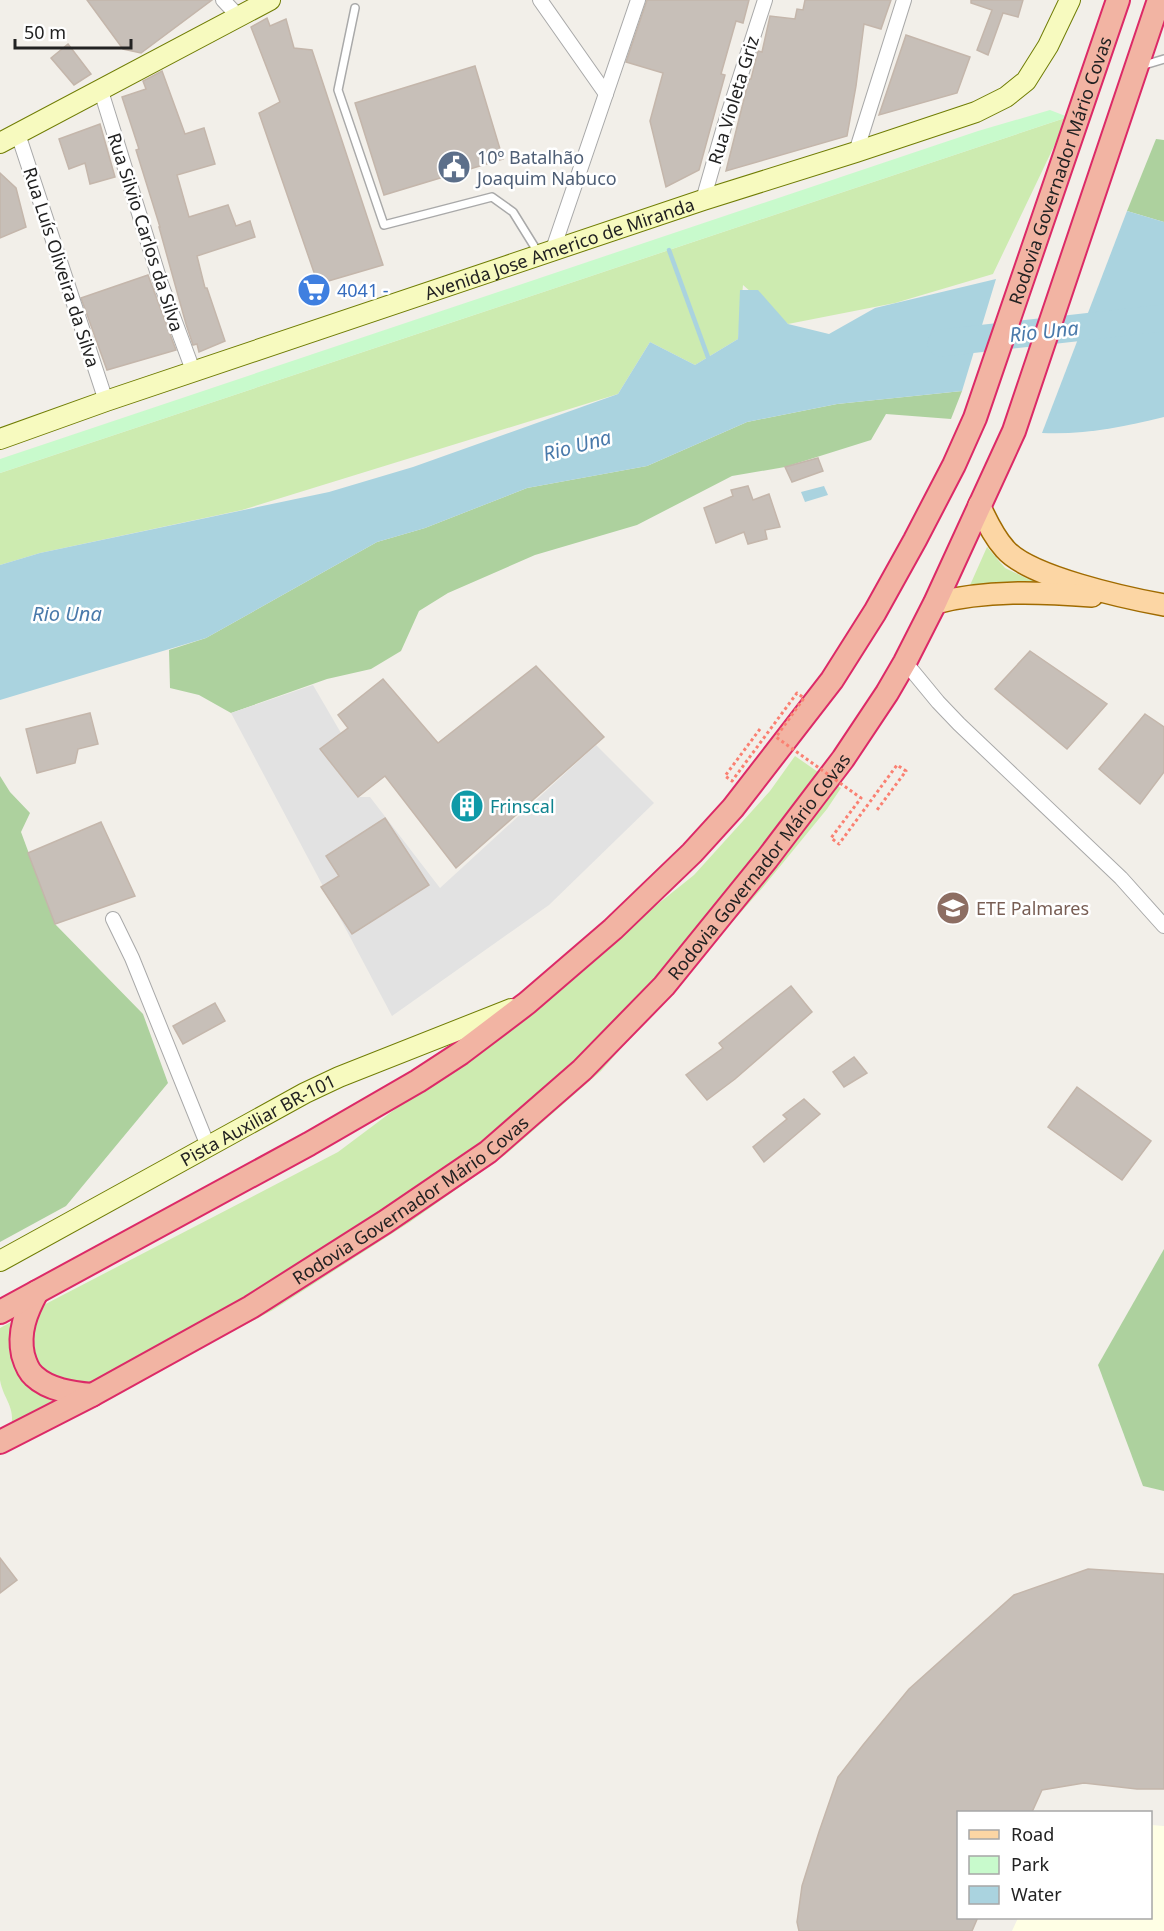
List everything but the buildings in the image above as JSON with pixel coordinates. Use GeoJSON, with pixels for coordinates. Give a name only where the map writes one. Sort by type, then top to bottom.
{"type":"FeatureCollection","features":[{"type":"Feature","properties":{"kind":"highway","name":"Rodovia Governador Mário Covas"},"geometry":{"type":"LineString","coordinates":[[0,1312],[309,1144],[418,1081],[461,1053],[527,1003],[613,929],[692,854],[734,808],[832,680],[875,612],[954,465],[975,418],[1118,0]]}},
{"type":"Feature","properties":{"kind":"highway","name":"Rodovia Governador Mário Covas"},"geometry":{"type":"LineString","coordinates":[[0,1442],[92,1395],[250,1307],[385,1222],[488,1152],[582,1070],[664,986],[767,859],[843,759],[905,662],[935,603],[1014,430],[1159,0]]}},
{"type":"Feature","properties":{"kind":"highway"},"geometry":{"type":"LineString","coordinates":[[37,1292],[27,1310],[22,1330],[21,1345],[26,1364],[33,1376],[45,1383],[61,1390],[92,1395]]}},
{"type":"Feature","properties":{"kind":"main road"},"geometry":{"type":"LineString","coordinates":[[0,143],[270,0]]}},
{"type":"Feature","properties":{"kind":"main road","name":"Avenida Jose Americo de Miranda"},"geometry":{"type":"LineString","coordinates":[[0,439],[106,401],[703,200],[976,112],[1006,97],[1026,81],[1070,0]]}},
{"type":"Feature","properties":{"kind":"main road"},"geometry":{"type":"LineString","coordinates":[[979,506],[992,532],[1005,550],[1018,561],[1038,571],[1133,599],[1164,605]]}},
{"type":"Feature","properties":{"kind":"main road"},"geometry":{"type":"LineString","coordinates":[[935,603],[961,596],[1001,593],[1133,599]]}},
{"type":"Feature","properties":{"kind":"main road","name":"Pista Auxiliar BR-101"},"geometry":{"type":"LineString","coordinates":[[0,1261],[305,1093],[339,1077],[527,1003]]}},
{"type":"Feature","properties":{"kind":"street"},"geometry":{"type":"LineString","coordinates":[[223,0],[238,17]]}},
{"type":"Feature","properties":{"kind":"street"},"geometry":{"type":"LineString","coordinates":[[540,0],[606,94]]}},
{"type":"Feature","properties":{"kind":"street"},"geometry":{"type":"LineString","coordinates":[[546,254],[606,94],[638,0]]}},
{"type":"Feature","properties":{"kind":"street","name":"Rua Violeta Griz"},"geometry":{"type":"LineString","coordinates":[[703,200],[723,127],[765,0]]}},
{"type":"Feature","properties":{"kind":"street"},"geometry":{"type":"LineString","coordinates":[[856,152],[904,0]]}},
{"type":"Feature","properties":{"kind":"street","name":"Rua Silvio Carlos da Silva"},"geometry":{"type":"LineString","coordinates":[[101,91],[161,284],[194,373]]}},
{"type":"Feature","properties":{"kind":"street","name":"Rua Luís Oliveira da Silva"},"geometry":{"type":"LineString","coordinates":[[18,134],[106,401]]}},
{"type":"Feature","properties":{"kind":"street"},"geometry":{"type":"LineString","coordinates":[[905,662],[959,724],[1121,878],[1164,927]]}},
{"type":"Feature","properties":{"kind":"street"},"geometry":{"type":"LineString","coordinates":[[113,919],[132,958],[208,1146]]}},
{"type":"Feature","properties":{"kind":"lane"},"geometry":{"type":"LineString","coordinates":[[355,8],[338,90],[384,225],[492,197],[513,212],[546,254]]}},
{"type":"Feature","properties":{"kind":"lane"},"geometry":{"type":"LineString","coordinates":[[1135,75],[1164,59]]}},
{"type":"Feature","properties":{"kind":"path"},"geometry":{"type":"LineString","coordinates":[[760,729],[725,776],[732,781],[797,693],[804,698],[776,737],[861,798],[831,838],[839,844],[897,765],[906,771],[877,810]]}},
{"type":"Feature","properties":{"kind":"shaded area"},"geometry":{"type":"Polygon","coordinates":[[[313,685],[341,733],[320,749],[357,797],[370,797],[440,888],[596,745],[654,803],[549,905],[392,1016],[231,713],[313,685]]]}},
{"type":"Feature","properties":{"kind":"shaded area"},"geometry":{"type":"Polygon","coordinates":[[[1152,1825],[1164,1826],[1164,1931],[1012,1931],[1018,1919],[1152,1919],[1152,1825]]]}},
{"type":"Feature","properties":{"kind":"green space"},"geometry":{"type":"Polygon","coordinates":[[[1050,110],[1068,117],[0,473],[0,459],[978,131],[1050,110]]]}},
{"type":"Feature","properties":{"kind":"green space"},"geometry":{"type":"Polygon","coordinates":[[[1068,117],[993,274],[895,303],[788,324],[743,285],[738,339],[695,365],[650,342],[618,394],[242,510],[40,553],[0,565],[0,473],[1068,117]]]}},
{"type":"Feature","properties":{"kind":"green space"},"geometry":{"type":"Polygon","coordinates":[[[1156,139],[1164,140],[1164,222],[1127,211],[1156,139]]]}},
{"type":"Feature","properties":{"kind":"green space"},"geometry":{"type":"Polygon","coordinates":[[[962,391],[951,419],[886,414],[871,440],[785,467],[732,476],[637,525],[535,555],[448,593],[419,611],[401,651],[371,669],[327,679],[231,713],[199,695],[170,688],[169,650],[206,638],[377,542],[425,528],[527,488],[647,466],[747,422],[837,404],[962,391]]]}},
{"type":"Feature","properties":{"kind":"green space"},"geometry":{"type":"Polygon","coordinates":[[[987,547],[1005,568],[1028,579],[1055,587],[967,592],[987,547]]]}},
{"type":"Feature","properties":{"kind":"green space"},"geometry":{"type":"Polygon","coordinates":[[[795,756],[841,788],[827,809],[764,886],[601,1071],[505,1155],[410,1222],[273,1310],[160,1369],[49,1394],[25,1336],[36,1309],[338,1152],[430,1083],[508,1033],[613,940],[694,875],[770,791],[795,756]]]}},
{"type":"Feature","properties":{"kind":"green space"},"geometry":{"type":"Polygon","coordinates":[[[0,776],[10,792],[30,813],[21,832],[55,924],[143,1014],[168,1083],[66,1206],[0,1242],[0,776]]]}},
{"type":"Feature","properties":{"kind":"green space"},"geometry":{"type":"Polygon","coordinates":[[[1164,1249],[1164,1491],[1143,1486],[1098,1365],[1164,1249]]]}},
{"type":"Feature","properties":{"kind":"green space"},"geometry":{"type":"Polygon","coordinates":[[[30,1312],[29,1380],[47,1398],[63,1408],[11,1429],[11,1408],[0,1380],[0,1328],[30,1312]]]}},
{"type":"Feature","properties":{"kind":"water"},"geometry":{"type":"Polygon","coordinates":[[[1127,211],[1164,222],[1164,417],[1104,430],[1042,433],[1127,211]]]}},
{"type":"Feature","properties":{"kind":"water","name":"Rio Una"},"geometry":{"type":"Polygon","coordinates":[[[996,279],[962,391],[837,404],[747,422],[647,466],[527,488],[425,528],[377,542],[206,638],[0,700],[0,565],[40,553],[329,492],[413,467],[618,394],[650,342],[695,365],[738,339],[740,290],[758,290],[788,324],[829,334],[875,308],[996,279]]]}},
{"type":"Feature","properties":{"kind":"water"},"geometry":{"type":"Polygon","coordinates":[[[824,486],[828,495],[805,502],[801,492],[824,486]]]}},
{"type":"Feature","properties":{"kind":"waterway"},"geometry":{"type":"LineString","coordinates":[[669,250],[709,360]]}},
{"type":"Feature","properties":{"kind":"waterway","name":"Rio Una"},"geometry":{"type":"LineString","coordinates":[[941,343],[1164,318]]}},
{"type":"Feature","properties":{"kind":"place","name":"10º Batalhão Joaquim Nabuco"},"geometry":{"type":"Point","coordinates":[454,167]}},
{"type":"Feature","properties":{"kind":"place","name":"4041 -"},"geometry":{"type":"Point","coordinates":[314,290]}},
{"type":"Feature","properties":{"kind":"place","name":"Frinscal"},"geometry":{"type":"Point","coordinates":[467,806]}},
{"type":"Feature","properties":{"kind":"place","name":"ETE Palmares"},"geometry":{"type":"Point","coordinates":[953,908]}}]}
